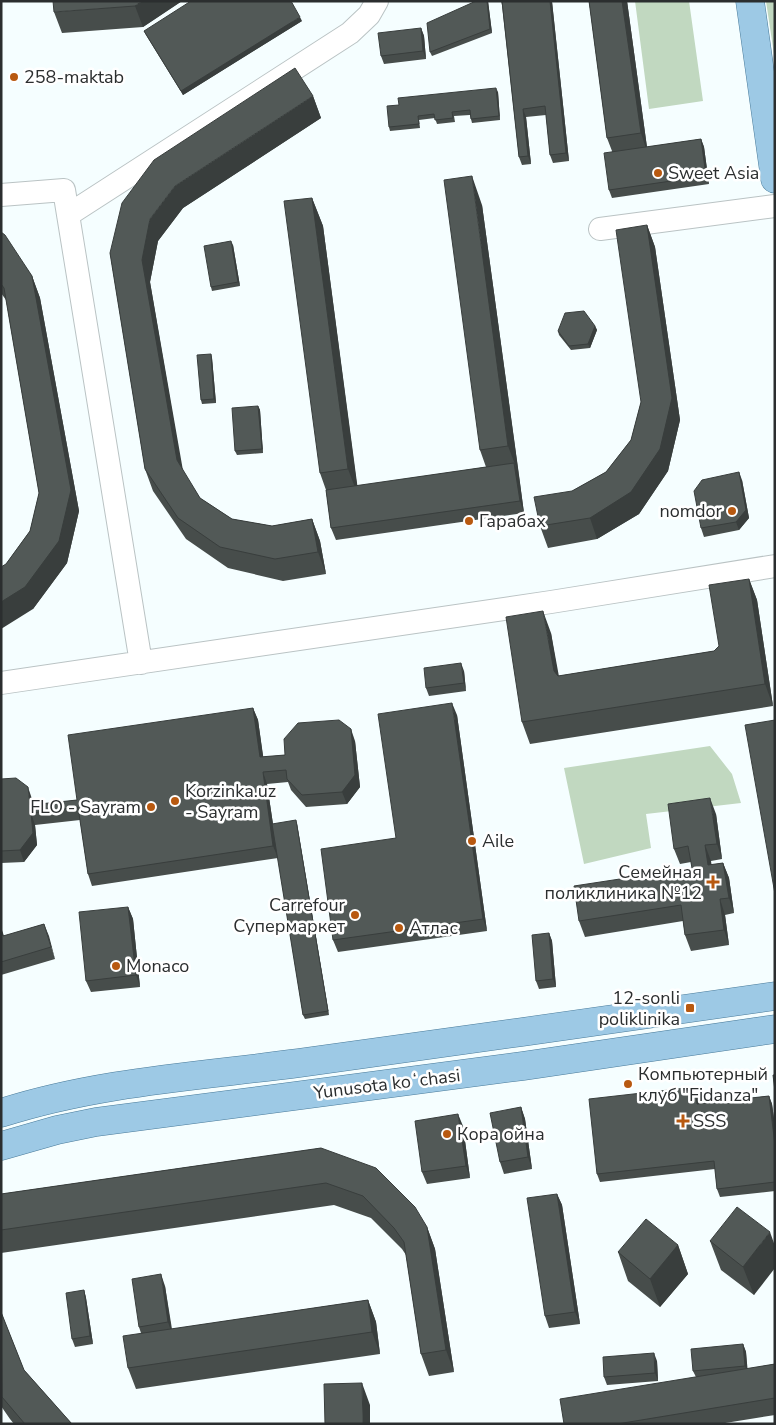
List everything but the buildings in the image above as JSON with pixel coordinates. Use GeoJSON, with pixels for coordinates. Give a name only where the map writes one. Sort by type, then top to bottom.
{"type":"FeatureCollection","features":[{"type":"Feature","properties":{"kind":"main road"},"geometry":{"type":"LineString","coordinates":[[750,1],[770,117],[775,179]]}},
{"type":"Feature","properties":{"kind":"main road","name":"Yunusota koʻchasi"},"geometry":{"type":"LineString","coordinates":[[1,1113],[32,1103],[96,1089],[358,1055],[775,996]]}},
{"type":"Feature","properties":{"kind":"main road","name":"Yunusota koʻchasi"},"geometry":{"type":"LineString","coordinates":[[1,1146],[57,1130],[96,1122],[514,1068],[775,1029]]}},
{"type":"Feature","properties":{"kind":"street"},"geometry":{"type":"LineString","coordinates":[[68,215],[350,33],[369,15],[377,1]]}},
{"type":"Feature","properties":{"kind":"street"},"geometry":{"type":"LineString","coordinates":[[1,195],[64,190],[141,663]]}},
{"type":"Feature","properties":{"kind":"street"},"geometry":{"type":"LineString","coordinates":[[600,229],[775,206]]}},
{"type":"Feature","properties":{"kind":"street"},"geometry":{"type":"LineString","coordinates":[[1,683],[551,602],[775,566]]}},
{"type":"Feature","properties":{"kind":"green space"},"geometry":{"type":"Polygon","coordinates":[[[635,1],[689,1],[703,101],[649,109],[635,1]]]}},
{"type":"Feature","properties":{"kind":"green space"},"geometry":{"type":"Polygon","coordinates":[[[766,1],[775,1],[775,61],[766,1]]]}},
{"type":"Feature","properties":{"kind":"green space"},"geometry":{"type":"Polygon","coordinates":[[[710,746],[732,774],[741,803],[646,814],[651,848],[584,864],[564,768],[710,746]]]}},
{"type":"Feature","properties":{"kind":"place","name":"258-maktab"},"geometry":{"type":"Point","coordinates":[14,77]}},
{"type":"Feature","properties":{"kind":"place","name":"Sweet Asia"},"geometry":{"type":"Point","coordinates":[658,173]}},
{"type":"Feature","properties":{"kind":"place","name":"nomdor"},"geometry":{"type":"Point","coordinates":[732,511]}},
{"type":"Feature","properties":{"kind":"place","name":"Гарабах"},"geometry":{"type":"Point","coordinates":[469,521]}},
{"type":"Feature","properties":{"kind":"place","name":"Korzinka.uz - Sayram"},"geometry":{"type":"Point","coordinates":[175,801]}},
{"type":"Feature","properties":{"kind":"place","name":"FLO - Sayram"},"geometry":{"type":"Point","coordinates":[151,807]}},
{"type":"Feature","properties":{"kind":"place","name":"Aile"},"geometry":{"type":"Point","coordinates":[472,841]}},
{"type":"Feature","properties":{"kind":"place","name":"Семейная поликлиника №12"},"geometry":{"type":"Point","coordinates":[713,882]}},
{"type":"Feature","properties":{"kind":"place","name":"Carrefour Супермаркет"},"geometry":{"type":"Point","coordinates":[355,915]}},
{"type":"Feature","properties":{"kind":"place","name":"Атлас"},"geometry":{"type":"Point","coordinates":[399,928]}},
{"type":"Feature","properties":{"kind":"place","name":"Monaco"},"geometry":{"type":"Point","coordinates":[116,966]}},
{"type":"Feature","properties":{"kind":"place","name":"12-sonli poliklinika"},"geometry":{"type":"Point","coordinates":[690,1008]}},
{"type":"Feature","properties":{"kind":"place","name":"Компьютерный клуб \"Fidanza\""},"geometry":{"type":"Point","coordinates":[628,1084]}},
{"type":"Feature","properties":{"kind":"place","name":"SSS"},"geometry":{"type":"Point","coordinates":[683,1121]}},
{"type":"Feature","properties":{"kind":"place","name":"Кора ойна"},"geometry":{"type":"Point","coordinates":[447,1134]}}]}
